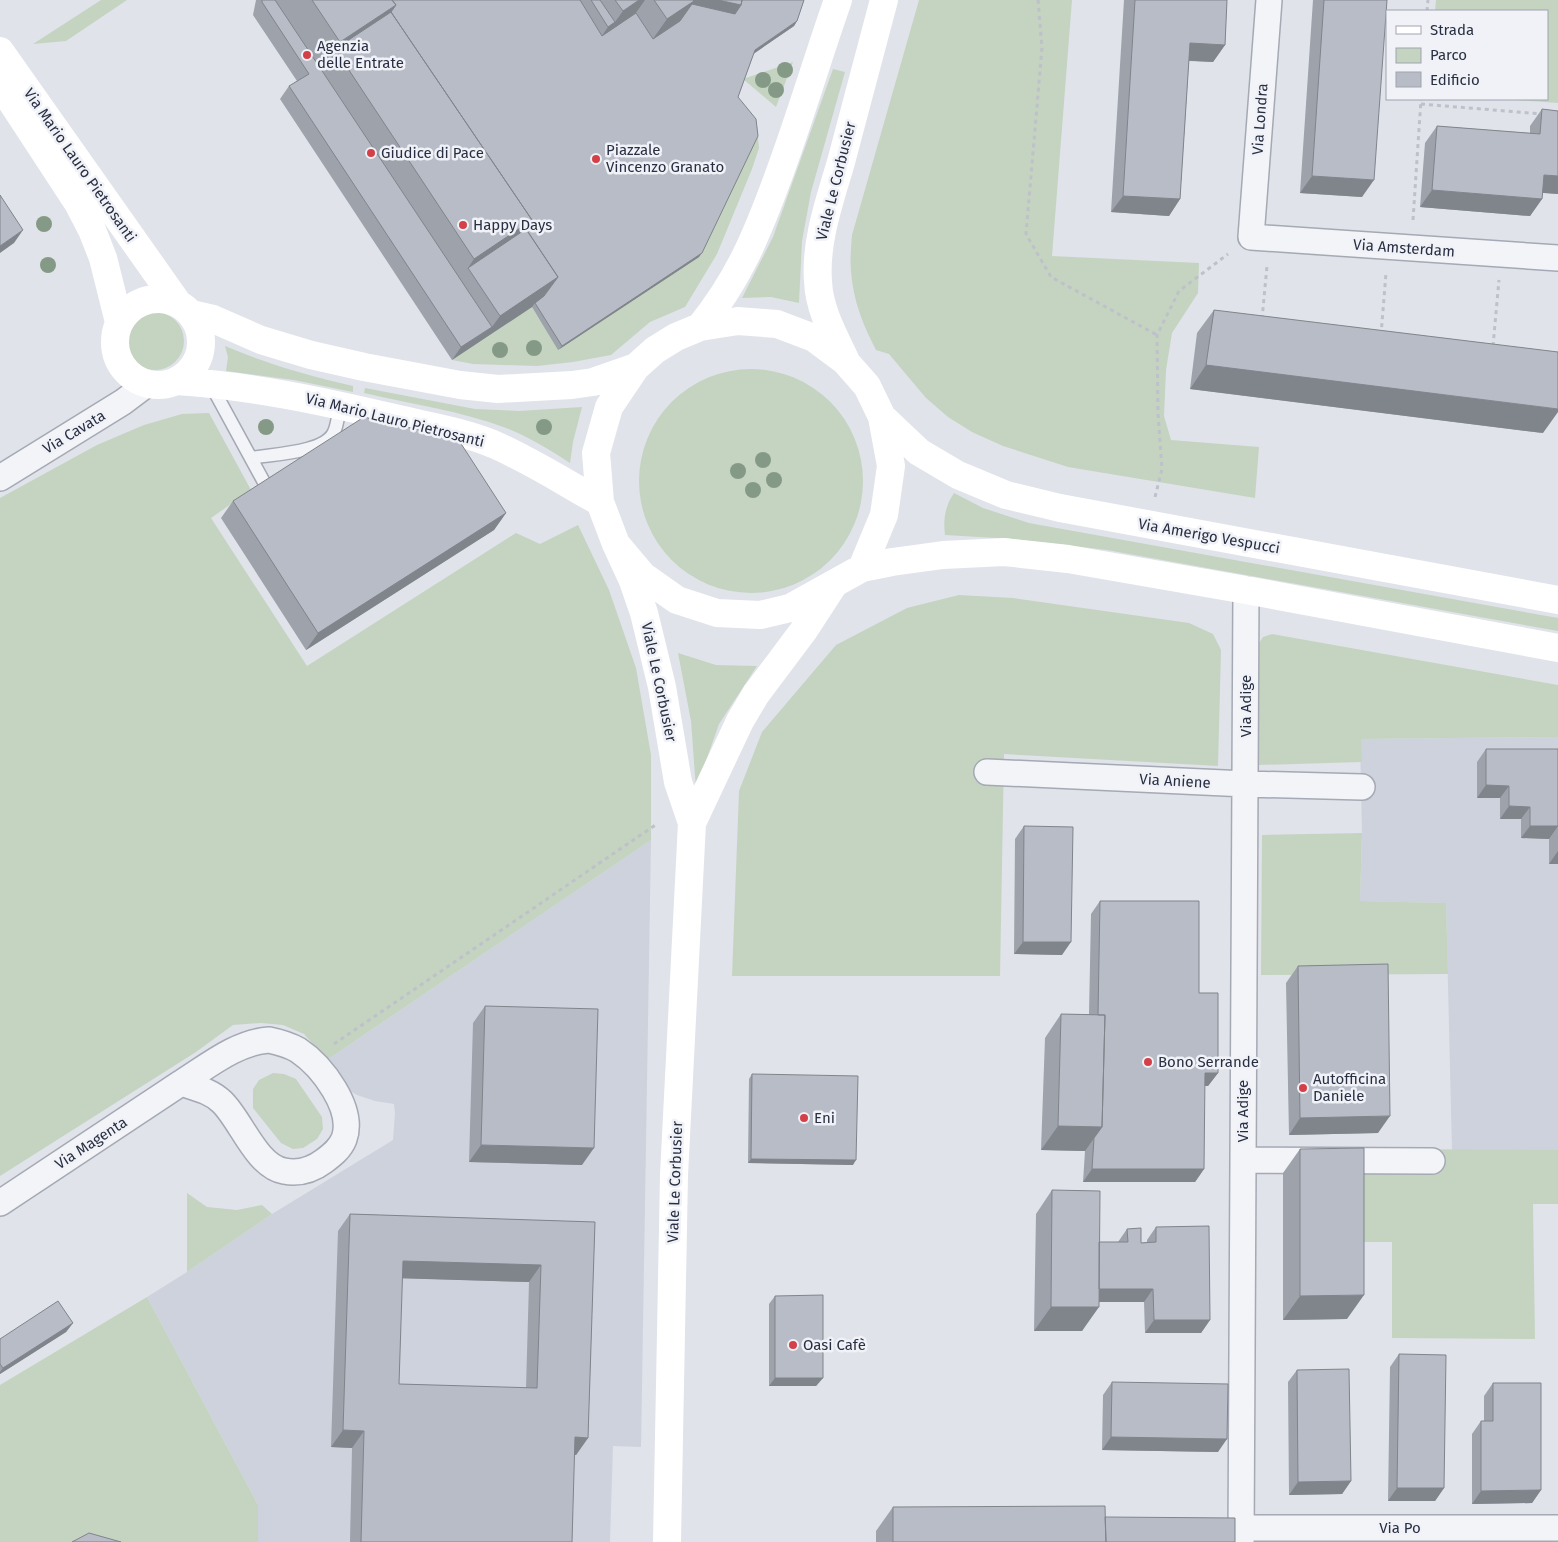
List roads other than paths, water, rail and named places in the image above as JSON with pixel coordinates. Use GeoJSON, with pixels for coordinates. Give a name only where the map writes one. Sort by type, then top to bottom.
{"type":"FeatureCollection","features":[{"type":"Feature","properties":{"kind":"street"},"geometry":{"type":"LineString","coordinates":[[700,328],[724,296],[756,236],[786,155],[838,0]]}},
{"type":"Feature","properties":{"kind":"street","name":"Viale Le Corbusier"},"geometry":{"type":"LineString","coordinates":[[845,361],[824,314],[818,281],[820,240],[884,0]]}},
{"type":"Feature","properties":{"kind":"street","name":"Via Londra"},"geometry":{"type":"LineString","coordinates":[[1260,238],[1269,0]]}},
{"type":"Feature","properties":{"kind":"street","name":"Via Mario Lauro Pietrosanti"},"geometry":{"type":"LineString","coordinates":[[0,51],[184,308]]}},
{"type":"Feature","properties":{"kind":"street","name":"Via Mario Lauro Pietrosanti"},"geometry":{"type":"LineString","coordinates":[[0,84],[64,181],[92,230],[110,281],[119,322]]}},
{"type":"Feature","properties":{"kind":"street","name":"Via Amsterdam"},"geometry":{"type":"LineString","coordinates":[[1260,238],[1558,258]]}},
{"type":"Feature","properties":{"kind":"street"},"geometry":{"type":"LineString","coordinates":[[184,308],[198,325],[202,337],[201,350],[196,363],[178,381],[157,385],[147,384],[135,379],[118,360],[115,348],[115,334],[119,322],[127,311],[138,303],[164,298],[261,340],[311,355],[364,367],[498,389],[593,382],[636,367],[655,350],[676,337],[700,328],[738,320],[777,324],[814,338],[845,361],[867,386],[882,417],[892,466],[884,515],[862,568]]}},
{"type":"Feature","properties":{"kind":"street","name":"Viale Le Corbusier"},"geometry":{"type":"LineString","coordinates":[[636,367],[609,407],[601,435],[596,454],[600,502],[633,581],[644,613],[662,687],[678,782],[692,823],[674,1175],[667,1542]]}},
{"type":"Feature","properties":{"kind":"street","name":"Via Mario Lauro Pietrosanti"},"geometry":{"type":"LineString","coordinates":[[178,381],[267,390],[460,433],[491,443],[518,455],[600,502]]}},
{"type":"Feature","properties":{"kind":"street","name":"Via Cavata"},"geometry":{"type":"LineString","coordinates":[[0,478],[123,402],[147,384]]}},
{"type":"Feature","properties":{"kind":"street","name":"Via Amerigo Vespucci"},"geometry":{"type":"LineString","coordinates":[[882,417],[919,452],[958,475],[1006,495],[1060,508],[1558,600]]}},
{"type":"Feature","properties":{"kind":"street"},"geometry":{"type":"LineString","coordinates":[[616,544],[643,576],[677,600],[717,613],[760,615],[790,608],[862,568],[942,555],[1004,552],[1068,559],[1558,648]]}},
{"type":"Feature","properties":{"kind":"street","name":"Viale Le Corbusier"},"geometry":{"type":"LineString","coordinates":[[692,823],[740,721],[756,694],[804,630],[833,585]]}},
{"type":"Feature","properties":{"kind":"street","name":"Via Adige"},"geometry":{"type":"LineString","coordinates":[[1241,1535],[1246,590]]}},
{"type":"Feature","properties":{"kind":"street","name":"Via Aniene"},"geometry":{"type":"LineString","coordinates":[[987,772],[1246,784],[1362,787]]}},
{"type":"Feature","properties":{"kind":"street","name":"Via Magenta"},"geometry":{"type":"LineString","coordinates":[[0,1203],[181,1083],[242,1046],[256,1041],[269,1040],[283,1043],[296,1049],[321,1071],[332,1086],[346,1115],[347,1127],[343,1140],[335,1153],[310,1170],[297,1173],[282,1171],[269,1164],[259,1153],[223,1103],[212,1093],[181,1083]]}},
{"type":"Feature","properties":{"kind":"street"},"geometry":{"type":"LineString","coordinates":[[1243,1160],[1432,1161]]}},
{"type":"Feature","properties":{"kind":"street","name":"Via Po"},"geometry":{"type":"LineString","coordinates":[[1241,1535],[1558,1528]]}},
{"type":"Feature","properties":{"kind":"lane"},"geometry":{"type":"LineString","coordinates":[[210,383],[266,484]]}},
{"type":"Feature","properties":{"kind":"lane"},"geometry":{"type":"LineString","coordinates":[[251,458],[321,445],[334,433],[340,405]]}},
{"type":"Feature","properties":{"kind":"place","name":"Agenzia delle Entrate"},"geometry":{"type":"Point","coordinates":[307,55]}},
{"type":"Feature","properties":{"kind":"place","name":"Giudice di Pace"},"geometry":{"type":"Point","coordinates":[371,153]}},
{"type":"Feature","properties":{"kind":"place","name":"Piazzale Vincenzo Granato"},"geometry":{"type":"Point","coordinates":[596,159]}},
{"type":"Feature","properties":{"kind":"place","name":"Happy Days"},"geometry":{"type":"Point","coordinates":[463,225]}},
{"type":"Feature","properties":{"kind":"place","name":"Bono Serrande"},"geometry":{"type":"Point","coordinates":[1148,1062]}},
{"type":"Feature","properties":{"kind":"place","name":"Autofficina Daniele"},"geometry":{"type":"Point","coordinates":[1303,1088]}},
{"type":"Feature","properties":{"kind":"place","name":"Eni"},"geometry":{"type":"Point","coordinates":[804,1118]}},
{"type":"Feature","properties":{"kind":"place","name":"Oasi Cafè"},"geometry":{"type":"Point","coordinates":[793,1345]}}]}
